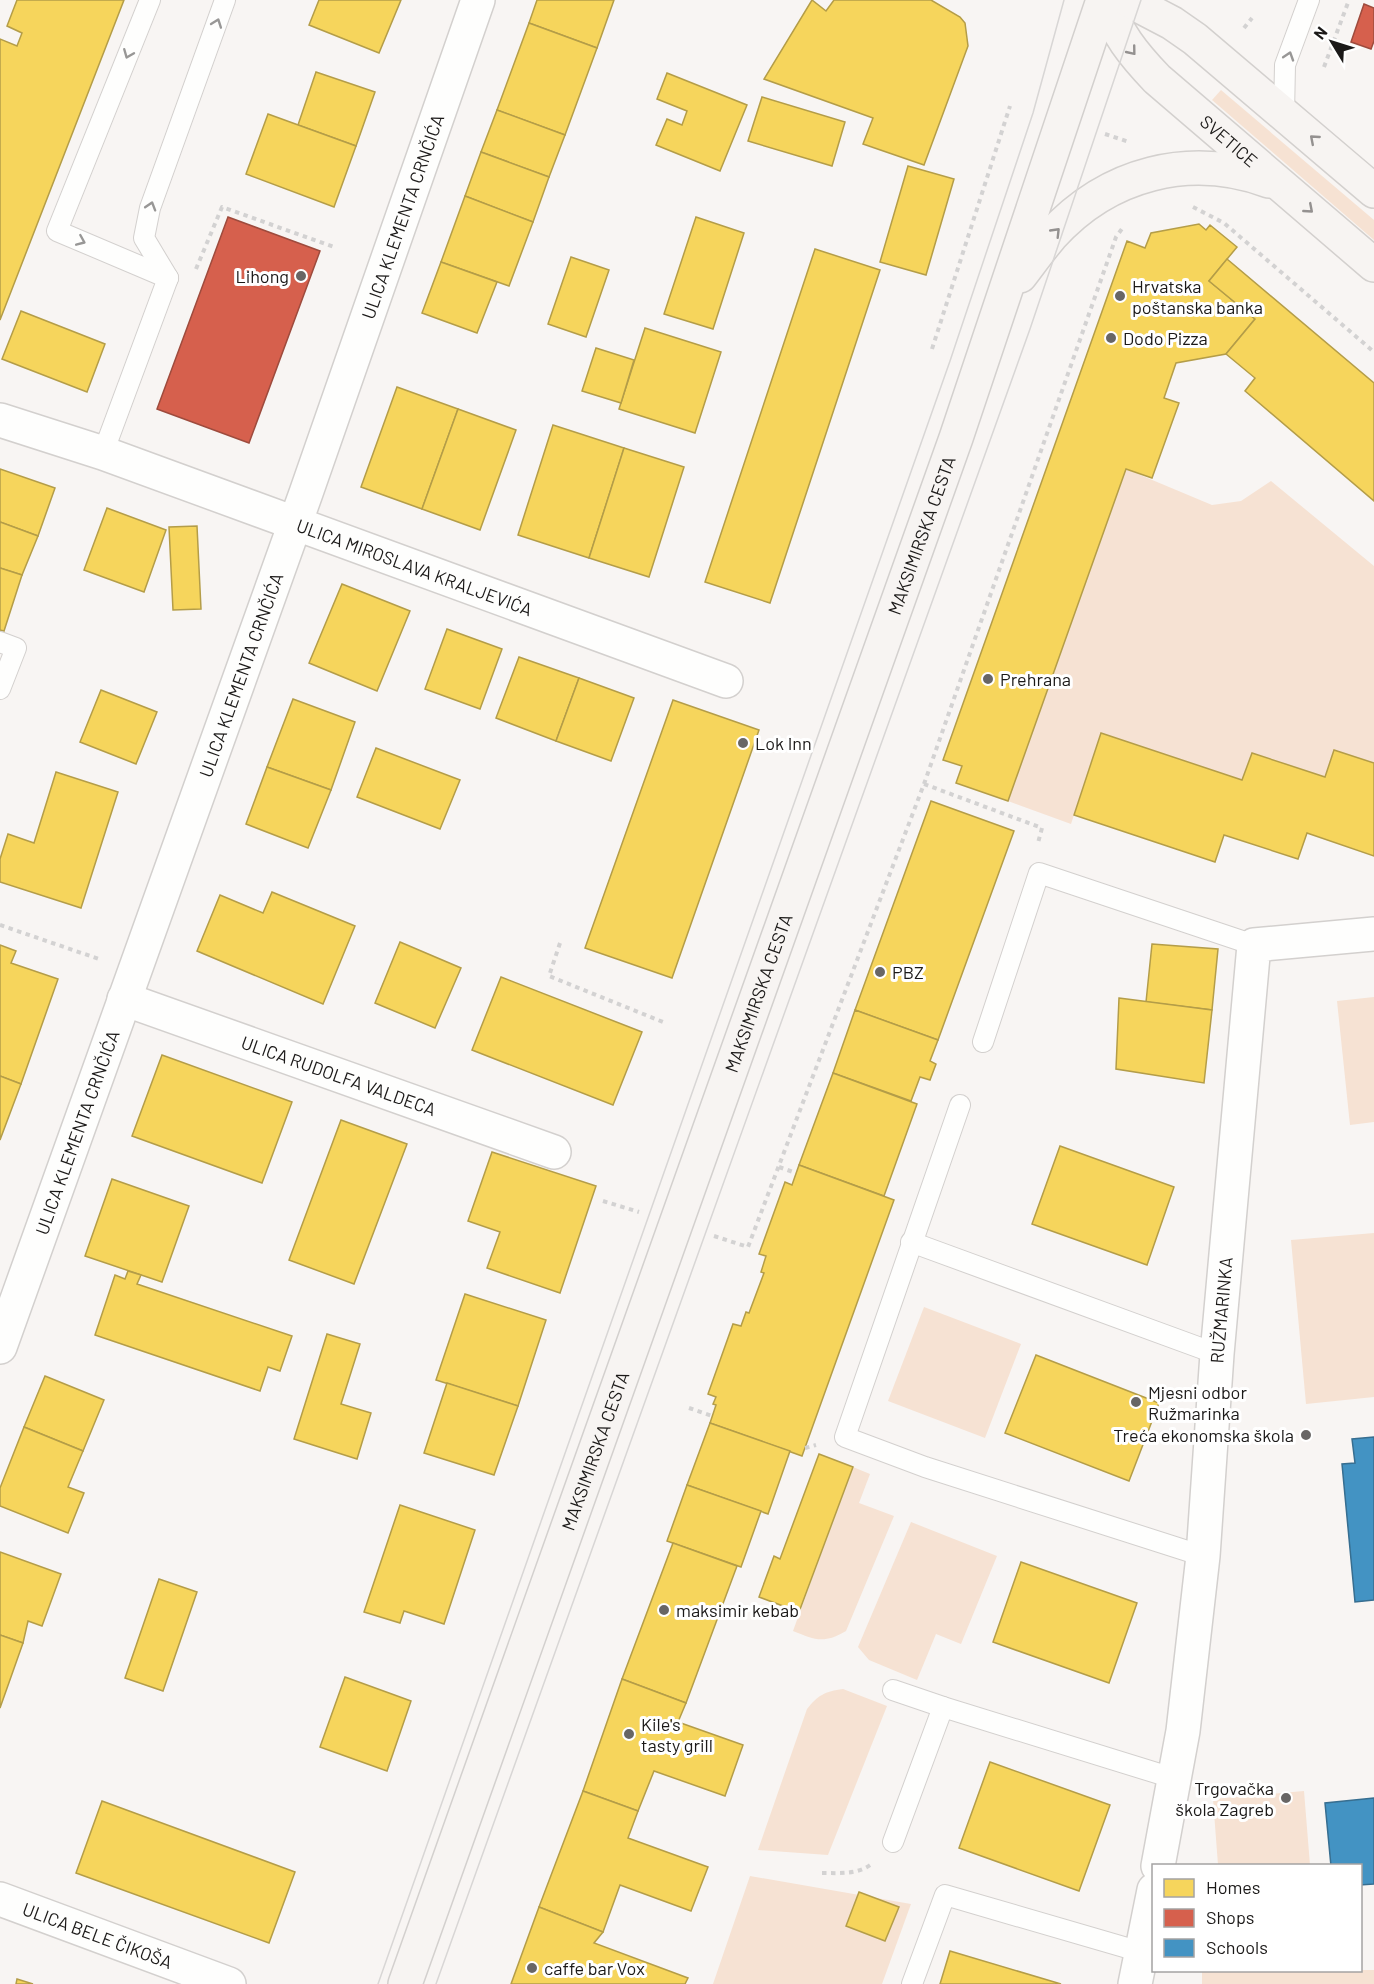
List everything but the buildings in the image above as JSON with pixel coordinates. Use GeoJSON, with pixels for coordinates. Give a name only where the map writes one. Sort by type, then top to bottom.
{"type":"FeatureCollection","features":[{"type":"Feature","properties":{"kind":"main road","name":"SVETICE"},"geometry":{"type":"LineString","coordinates":[[1105,0],[1117,30],[1142,63],[1374,265]]}},
{"type":"Feature","properties":{"kind":"main road","name":"MAKSIMIRSKA CESTA"},"geometry":{"type":"LineString","coordinates":[[405,1984],[1006,294],[1105,0]]}},
{"type":"Feature","properties":{"kind":"main road"},"geometry":{"type":"LineString","coordinates":[[1128,0],[1156,13],[1195,39],[1374,191]]}},
{"type":"Feature","properties":{"kind":"main road"},"geometry":{"type":"LineString","coordinates":[[1006,294],[1066,221],[1102,195],[1147,174],[1198,166],[1218,167],[1282,185]]}},
{"type":"Feature","properties":{"kind":"street","name":"ULICA KLEMENTA CRNČIĆA"},"geometry":{"type":"LineString","coordinates":[[0,1347],[478,0]]}},
{"type":"Feature","properties":{"kind":"street","name":"ULICA MIROSLAVA KRALJEVIĆA"},"geometry":{"type":"LineString","coordinates":[[0,420],[103,453],[726,681]]}},
{"type":"Feature","properties":{"kind":"street"},"geometry":{"type":"LineString","coordinates":[[1254,945],[1374,934]]}},
{"type":"Feature","properties":{"kind":"street","name":"RUŽMARINKA"},"geometry":{"type":"LineString","coordinates":[[1158,1864],[1176,1779],[1203,1556],[1216,1354],[1254,945]]}},
{"type":"Feature","properties":{"kind":"street","name":"ULICA RUDOLFA VALDECA"},"geometry":{"type":"LineString","coordinates":[[129,985],[555,1152]]}},
{"type":"Feature","properties":{"kind":"street","name":"ULICA BELE ČIKOŠA"},"geometry":{"type":"LineString","coordinates":[[0,1899],[229,1984]]}},
{"type":"Feature","properties":{"kind":"street"},"geometry":{"type":"LineString","coordinates":[[1135,1984],[1152,1900]]}},
{"type":"Feature","properties":{"kind":"lane"},"geometry":{"type":"LineString","coordinates":[[150,0],[57,231],[168,278]]}},
{"type":"Feature","properties":{"kind":"lane"},"geometry":{"type":"LineString","coordinates":[[168,278],[144,238],[150,208],[225,0]]}},
{"type":"Feature","properties":{"kind":"lane"},"geometry":{"type":"LineString","coordinates":[[1284,114],[1285,65],[1309,0]]}},
{"type":"Feature","properties":{"kind":"lane"},"geometry":{"type":"LineString","coordinates":[[103,453],[168,278]]}},
{"type":"Feature","properties":{"kind":"lane"},"geometry":{"type":"LineString","coordinates":[[0,642],[16,648],[0,689]]}},
{"type":"Feature","properties":{"kind":"lane"},"geometry":{"type":"LineString","coordinates":[[983,1042],[1039,873],[1254,945]]}},
{"type":"Feature","properties":{"kind":"lane"},"geometry":{"type":"LineString","coordinates":[[960,1106],[844,1437],[925,1467],[1203,1556]]}},
{"type":"Feature","properties":{"kind":"lane"},"geometry":{"type":"LineString","coordinates":[[911,1242],[1216,1354]]}},
{"type":"Feature","properties":{"kind":"lane"},"geometry":{"type":"LineString","coordinates":[[893,1690],[1176,1779]]}},
{"type":"Feature","properties":{"kind":"lane"},"geometry":{"type":"LineString","coordinates":[[893,1842],[943,1707]]}},
{"type":"Feature","properties":{"kind":"lane"},"geometry":{"type":"LineString","coordinates":[[912,1984],[945,1895],[1141,1952]]}},
{"type":"Feature","properties":{"kind":"path"},"geometry":{"type":"LineString","coordinates":[[1324,67],[1349,0]]}},
{"type":"Feature","properties":{"kind":"path"},"geometry":{"type":"LineString","coordinates":[[1244,28],[1252,18]]}},
{"type":"Feature","properties":{"kind":"path"},"geometry":{"type":"LineString","coordinates":[[932,349],[1010,106]]}},
{"type":"Feature","properties":{"kind":"path"},"geometry":{"type":"LineString","coordinates":[[1188,206],[1224,223],[1374,352]]}},
{"type":"Feature","properties":{"kind":"path"},"geometry":{"type":"LineString","coordinates":[[168,278],[192,277],[222,207],[334,247]]}},
{"type":"Feature","properties":{"kind":"path"},"geometry":{"type":"LineString","coordinates":[[714,1236],[748,1247],[924,784],[1116,237],[1127,222]]}},
{"type":"Feature","properties":{"kind":"path"},"geometry":{"type":"LineString","coordinates":[[924,784],[1042,828],[1036,851],[1039,873]]}},
{"type":"Feature","properties":{"kind":"path"},"geometry":{"type":"LineString","coordinates":[[0,925],[129,985]]}},
{"type":"Feature","properties":{"kind":"path"},"geometry":{"type":"LineString","coordinates":[[560,943],[549,976],[663,1022]]}},
{"type":"Feature","properties":{"kind":"path"},"geometry":{"type":"LineString","coordinates":[[779,1167],[796,1173]]}},
{"type":"Feature","properties":{"kind":"path"},"geometry":{"type":"LineString","coordinates":[[603,1201],[639,1212]]}},
{"type":"Feature","properties":{"kind":"path"},"geometry":{"type":"LineString","coordinates":[[689,1408],[712,1416]]}},
{"type":"Feature","properties":{"kind":"path"},"geometry":{"type":"LineString","coordinates":[[822,1873],[849,1873],[867,1868],[880,1858],[893,1842]]}},
{"type":"Feature","properties":{"kind":"shaded area"},"geometry":{"type":"Polygon","coordinates":[[[1221,90],[1374,220],[1374,240],[1212,100],[1221,90]]]}},
{"type":"Feature","properties":{"kind":"shaded area"},"geometry":{"type":"Polygon","coordinates":[[[1126,469],[1212,505],[1241,501],[1271,481],[1374,566],[1374,763],[1325,777],[1252,753],[1242,780],[1101,733],[1071,824],[1008,801],[1126,469]]]}},
{"type":"Feature","properties":{"kind":"shaded area"},"geometry":{"type":"Polygon","coordinates":[[[1374,997],[1374,1122],[1350,1125],[1337,1001],[1374,997]]]}},
{"type":"Feature","properties":{"kind":"shaded area"},"geometry":{"type":"Polygon","coordinates":[[[1374,1233],[1374,1397],[1306,1404],[1291,1240],[1374,1233]]]}},
{"type":"Feature","properties":{"kind":"shaded area"},"geometry":{"type":"Polygon","coordinates":[[[924,1307],[1021,1344],[985,1438],[888,1401],[924,1307]]]}},
{"type":"Feature","properties":{"kind":"shaded area"},"geometry":{"type":"Polygon","coordinates":[[[853,1467],[870,1474],[859,1503],[894,1516],[846,1631],[832,1638],[814,1638],[793,1631],[853,1467]]]}},
{"type":"Feature","properties":{"kind":"shaded area"},"geometry":{"type":"Polygon","coordinates":[[[911,1522],[997,1556],[961,1644],[936,1634],[917,1680],[869,1660],[858,1647],[911,1522]]]}},
{"type":"Feature","properties":{"kind":"shaded area"},"geometry":{"type":"Polygon","coordinates":[[[843,1689],[887,1706],[828,1855],[758,1850],[807,1709],[822,1695],[843,1689]]]}},
{"type":"Feature","properties":{"kind":"shaded area"},"geometry":{"type":"Polygon","coordinates":[[[1304,1791],[1310,1864],[1218,1864],[1213,1799],[1304,1791]]]}},
{"type":"Feature","properties":{"kind":"shaded area"},"geometry":{"type":"Polygon","coordinates":[[[750,1876],[911,1904],[882,1984],[713,1984],[750,1876]]]}},
{"type":"Feature","properties":{"kind":"shaded area"},"geometry":{"type":"Polygon","coordinates":[[[1362,1970],[1374,1970],[1374,1984],[1202,1984],[1202,1972],[1362,1972],[1362,1970]]]}},
{"type":"Feature","properties":{"kind":"tram line"},"geometry":{"type":"LineString","coordinates":[[378,1984],[950,361],[1033,113],[1064,0]]}},
{"type":"Feature","properties":{"kind":"tram line"},"geometry":{"type":"LineString","coordinates":[[436,1984],[1030,329],[1141,0]]}},
{"type":"Feature","properties":{"kind":"place","name":"Lihong"},"geometry":{"type":"Point","coordinates":[301,276]}},
{"type":"Feature","properties":{"kind":"place","name":"Hrvatska poštanska banka"},"geometry":{"type":"Point","coordinates":[1120,296]}},
{"type":"Feature","properties":{"kind":"place","name":"Dodo Pizza"},"geometry":{"type":"Point","coordinates":[1111,338]}},
{"type":"Feature","properties":{"kind":"place","name":"Prehrana"},"geometry":{"type":"Point","coordinates":[988,679]}},
{"type":"Feature","properties":{"kind":"place","name":"Lok Inn"},"geometry":{"type":"Point","coordinates":[743,743]}},
{"type":"Feature","properties":{"kind":"place","name":"PBZ"},"geometry":{"type":"Point","coordinates":[880,972]}},
{"type":"Feature","properties":{"kind":"place","name":"Mjesni odbor Ružmarinka"},"geometry":{"type":"Point","coordinates":[1136,1402]}},
{"type":"Feature","properties":{"kind":"place","name":"Treća ekonomska škola"},"geometry":{"type":"Point","coordinates":[1306,1435]}},
{"type":"Feature","properties":{"kind":"place","name":"maksimir kebab"},"geometry":{"type":"Point","coordinates":[664,1610]}},
{"type":"Feature","properties":{"kind":"place","name":"Kile's tasty grill"},"geometry":{"type":"Point","coordinates":[629,1734]}},
{"type":"Feature","properties":{"kind":"place","name":"Trgovačka škola Zagreb"},"geometry":{"type":"Point","coordinates":[1286,1798]}},
{"type":"Feature","properties":{"kind":"place","name":"caffe bar Vox"},"geometry":{"type":"Point","coordinates":[532,1968]}}]}
